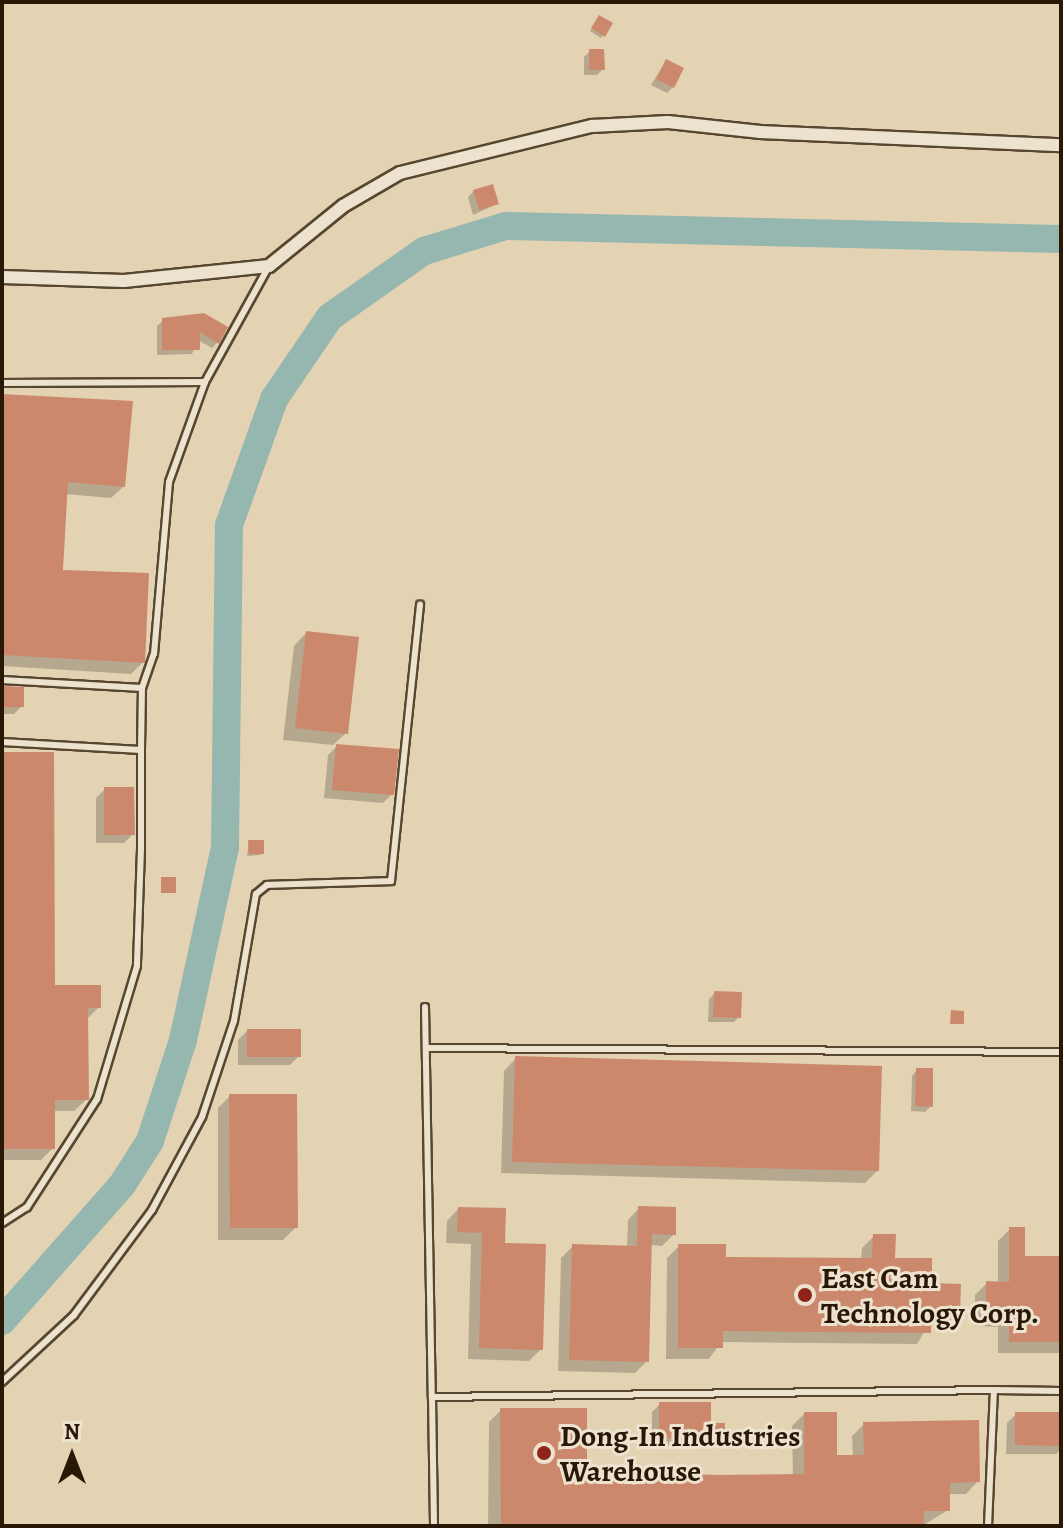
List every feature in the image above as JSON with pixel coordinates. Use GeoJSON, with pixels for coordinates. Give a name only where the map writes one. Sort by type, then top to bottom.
{"type":"FeatureCollection","features":[{"type":"Feature","properties":{"kind":"street"},"geometry":{"type":"LineString","coordinates":[[2,277],[54,283],[124,281],[269,266],[343,206],[400,173],[592,126],[668,122],[760,132],[1061,145]]}},
{"type":"Feature","properties":{"kind":"lane"},"geometry":{"type":"LineString","coordinates":[[2,1223],[27,1207],[68,1148],[97,1099],[116,1044],[137,966],[142,688],[154,654],[169,482],[205,382],[269,266]]}},
{"type":"Feature","properties":{"kind":"lane"},"geometry":{"type":"LineString","coordinates":[[2,383],[205,382]]}},
{"type":"Feature","properties":{"kind":"lane"},"geometry":{"type":"LineString","coordinates":[[2,1382],[83,1303],[152,1210],[202,1117],[234,1021],[256,894],[267,885],[391,881],[420,605]]}},
{"type":"Feature","properties":{"kind":"lane"},"geometry":{"type":"LineString","coordinates":[[2,680],[142,688]]}},
{"type":"Feature","properties":{"kind":"lane"},"geometry":{"type":"LineString","coordinates":[[2,742],[141,750]]}},
{"type":"Feature","properties":{"kind":"lane"},"geometry":{"type":"LineString","coordinates":[[425,1007],[434,1526]]}},
{"type":"Feature","properties":{"kind":"lane"},"geometry":{"type":"LineString","coordinates":[[426,1048],[1061,1052]]}},
{"type":"Feature","properties":{"kind":"lane"},"geometry":{"type":"LineString","coordinates":[[988,1526],[994,1390]]}},
{"type":"Feature","properties":{"kind":"lane"},"geometry":{"type":"LineString","coordinates":[[432,1397],[1061,1391]]}},
{"type":"Feature","properties":{"kind":"building"},"geometry":{"type":"Polygon","coordinates":[[[599,15],[613,23],[605,37],[591,28],[599,15]]]}},
{"type":"Feature","properties":{"kind":"building"},"geometry":{"type":"Polygon","coordinates":[[[589,49],[604,49],[605,70],[589,70],[589,49]]]}},
{"type":"Feature","properties":{"kind":"building"},"geometry":{"type":"Polygon","coordinates":[[[666,59],[684,68],[674,88],[656,79],[666,59]]]}},
{"type":"Feature","properties":{"kind":"building"},"geometry":{"type":"Polygon","coordinates":[[[493,184],[499,204],[479,210],[473,190],[493,184]]]}},
{"type":"Feature","properties":{"kind":"building"},"geometry":{"type":"Polygon","coordinates":[[[204,313],[228,327],[219,344],[200,332],[200,350],[162,350],[162,318],[204,313]]]}},
{"type":"Feature","properties":{"kind":"building"},"geometry":{"type":"Polygon","coordinates":[[[2,394],[133,401],[125,487],[68,482],[63,570],[149,573],[145,663],[2,655],[2,394]]]}},
{"type":"Feature","properties":{"kind":"building"},"geometry":{"type":"Polygon","coordinates":[[[306,631],[359,637],[348,734],[295,728],[306,631]]]}},
{"type":"Feature","properties":{"kind":"building"},"geometry":{"type":"Polygon","coordinates":[[[2,686],[24,687],[24,707],[2,707],[2,686]]]}},
{"type":"Feature","properties":{"kind":"building"},"geometry":{"type":"Polygon","coordinates":[[[336,744],[399,749],[394,795],[332,790],[336,744]]]}},
{"type":"Feature","properties":{"kind":"building"},"geometry":{"type":"Polygon","coordinates":[[[2,752],[54,752],[55,985],[101,985],[101,1008],[88,1008],[89,1100],[55,1100],[55,1149],[2,1149],[2,752]]]}},
{"type":"Feature","properties":{"kind":"building"},"geometry":{"type":"Polygon","coordinates":[[[104,787],[134,787],[135,835],[104,835],[104,787]]]}},
{"type":"Feature","properties":{"kind":"building"},"geometry":{"type":"Polygon","coordinates":[[[248,840],[264,840],[264,854],[249,854],[248,840]]]}},
{"type":"Feature","properties":{"kind":"building"},"geometry":{"type":"Polygon","coordinates":[[[161,877],[176,877],[176,893],[161,893],[161,877]]]}},
{"type":"Feature","properties":{"kind":"building"},"geometry":{"type":"Polygon","coordinates":[[[714,991],[742,992],[741,1018],[713,1017],[714,991]]]}},
{"type":"Feature","properties":{"kind":"building"},"geometry":{"type":"Polygon","coordinates":[[[951,1010],[964,1011],[964,1024],[950,1024],[951,1010]]]}},
{"type":"Feature","properties":{"kind":"building"},"geometry":{"type":"Polygon","coordinates":[[[247,1029],[301,1029],[301,1057],[247,1057],[247,1029]]]}},
{"type":"Feature","properties":{"kind":"building"},"geometry":{"type":"Polygon","coordinates":[[[515,1056],[882,1066],[879,1171],[512,1162],[515,1056]]]}},
{"type":"Feature","properties":{"kind":"building"},"geometry":{"type":"Polygon","coordinates":[[[916,1068],[933,1068],[933,1107],[915,1106],[916,1068]]]}},
{"type":"Feature","properties":{"kind":"building"},"geometry":{"type":"Polygon","coordinates":[[[229,1094],[297,1094],[298,1228],[230,1228],[229,1094]]]}},
{"type":"Feature","properties":{"kind":"building"},"geometry":{"type":"Polygon","coordinates":[[[638,1206],[676,1207],[676,1235],[652,1234],[649,1362],[569,1360],[572,1244],[637,1246],[638,1206]]]}},
{"type":"Feature","properties":{"kind":"building"},"geometry":{"type":"Polygon","coordinates":[[[458,1207],[506,1208],[505,1243],[546,1244],[543,1350],[479,1348],[482,1233],[457,1232],[458,1207]]]}},
{"type":"Feature","properties":{"kind":"building","name":"East Cam Technology Corp."},"geometry":{"type":"Polygon","coordinates":[[[1009,1227],[1025,1227],[1025,1256],[1061,1256],[1061,1342],[1009,1342],[1009,1316],[986,1315],[986,1281],[1009,1282],[1009,1227]]]}},
{"type":"Feature","properties":{"kind":"building","name":"East Cam Technology Corp."},"geometry":{"type":"Polygon","coordinates":[[[873,1234],[896,1234],[895,1258],[932,1258],[932,1283],[961,1284],[960,1314],[931,1313],[931,1333],[723,1331],[723,1348],[678,1348],[678,1244],[726,1244],[726,1257],[872,1258],[873,1234]]]}},
{"type":"Feature","properties":{"kind":"building"},"geometry":{"type":"Polygon","coordinates":[[[659,1402],[711,1402],[711,1423],[725,1423],[725,1436],[659,1438],[659,1402]]]}},
{"type":"Feature","properties":{"kind":"building"},"geometry":{"type":"Polygon","coordinates":[[[500,1408],[587,1408],[587,1471],[714,1475],[804,1474],[804,1412],[837,1412],[837,1455],[864,1455],[863,1422],[979,1420],[980,1482],[950,1483],[950,1511],[924,1511],[924,1526],[501,1526],[500,1408]]]}},
{"type":"Feature","properties":{"kind":"building"},"geometry":{"type":"Polygon","coordinates":[[[1015,1412],[1061,1412],[1061,1446],[1015,1445],[1015,1412]]]}},
{"type":"Feature","properties":{"kind":"waterway"},"geometry":{"type":"LineString","coordinates":[[2,1321],[122,1185],[150,1141],[183,1040],[225,848],[229,525],[274,399],[330,317],[424,251],[506,226],[1061,239]]}},
{"type":"Feature","properties":{"kind":"place","name":"East Cam Technology Corp."},"geometry":{"type":"Point","coordinates":[805,1295]}},
{"type":"Feature","properties":{"kind":"place","name":"Dong-In Industries Warehouse"},"geometry":{"type":"Point","coordinates":[544,1453]}}]}
